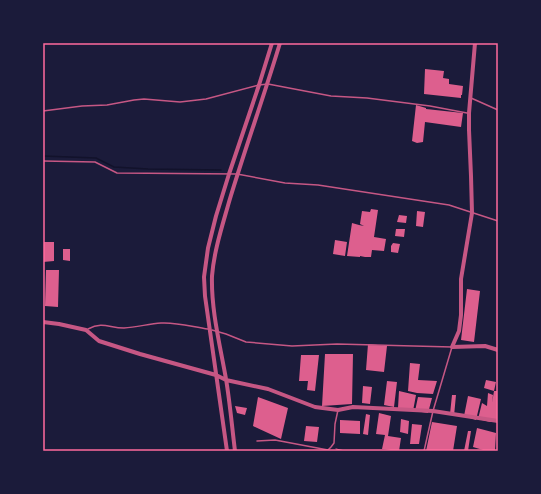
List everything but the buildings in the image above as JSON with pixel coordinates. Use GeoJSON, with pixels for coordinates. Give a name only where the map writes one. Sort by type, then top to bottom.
{"type":"FeatureCollection","features":[{"type":"Feature","properties":{"kind":"street"},"geometry":{"type":"LineString","coordinates":[[227,451],[209,330],[204,277],[208,248],[216,216],[272,43]]}},
{"type":"Feature","properties":{"kind":"street"},"geometry":{"type":"LineString","coordinates":[[235,451],[226,380],[217,332],[212,293],[212,276],[215,252],[237,174],[268,84],[280,43]]}},
{"type":"Feature","properties":{"kind":"street"},"geometry":{"type":"LineString","coordinates":[[475,43],[469,113],[472,213],[461,279],[461,315],[459,331],[452,347],[485,346],[498,350]]}},
{"type":"Feature","properties":{"kind":"street"},"geometry":{"type":"LineString","coordinates":[[43,322],[86,330],[100,340],[140,354],[216,375],[226,380],[268,389],[315,407],[338,410],[353,407],[433,411],[498,421]]}},
{"type":"Feature","properties":{"kind":"lane"},"geometry":{"type":"LineString","coordinates":[[43,112],[76,106],[139,100],[180,102],[206,99],[268,84],[331,96],[368,98],[469,113]]}},
{"type":"Feature","properties":{"kind":"lane"},"geometry":{"type":"LineString","coordinates":[[471,98],[498,110]]}},
{"type":"Feature","properties":{"kind":"lane"},"geometry":{"type":"LineString","coordinates":[[43,161],[95,162],[117,173],[237,174],[285,183],[318,185],[449,205],[498,221]]}},
{"type":"Feature","properties":{"kind":"lane"},"geometry":{"type":"LineString","coordinates":[[86,330],[103,325],[125,328],[162,323],[180,324],[209,330],[246,342],[292,346],[337,344],[452,347],[433,411],[424,451]]}},
{"type":"Feature","properties":{"kind":"lane"},"geometry":{"type":"LineString","coordinates":[[258,441],[275,440],[328,451],[334,443],[338,410]]}},
{"type":"Feature","properties":{"kind":"path"},"geometry":{"type":"LineString","coordinates":[[331,448],[345,451]]}},
{"type":"Feature","properties":{"kind":"waterway"},"geometry":{"type":"LineString","coordinates":[[43,156],[96,158],[114,167],[221,170]]}}]}
